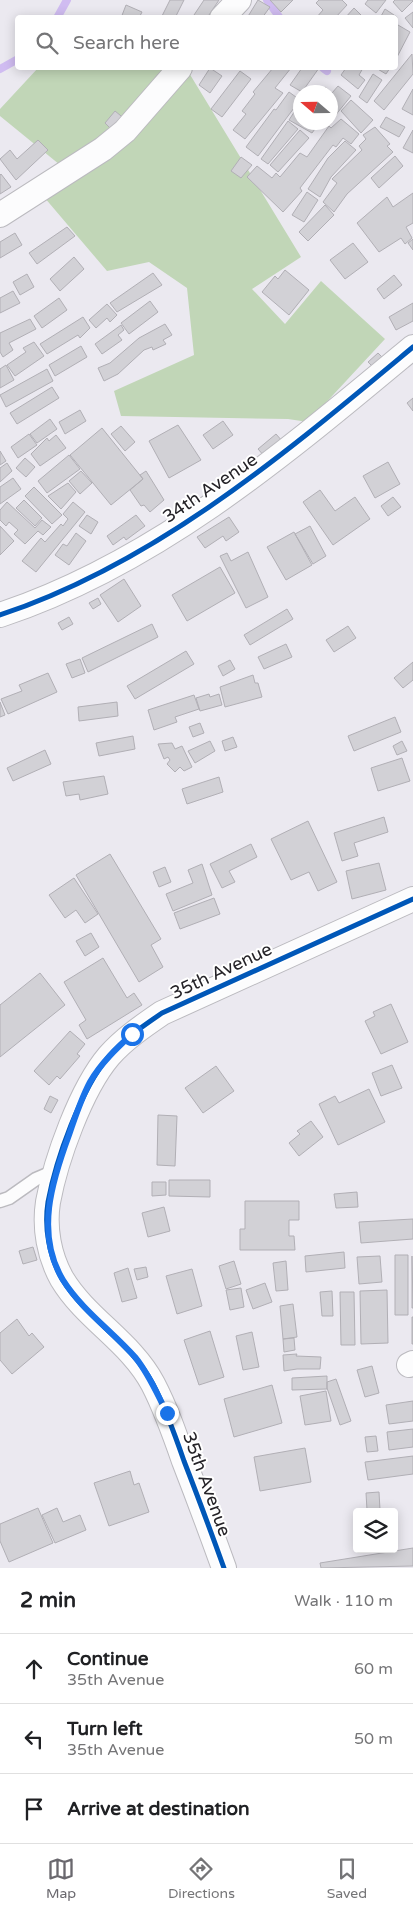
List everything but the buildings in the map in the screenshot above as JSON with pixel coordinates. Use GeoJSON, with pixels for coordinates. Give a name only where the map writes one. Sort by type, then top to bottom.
{"type":"FeatureCollection","features":[{"type":"Feature","properties":{"kind":"street"},"geometry":{"type":"LineString","coordinates":[[225,15],[239,0]]}},
{"type":"Feature","properties":{"kind":"street"},"geometry":{"type":"LineString","coordinates":[[0,215],[103,149],[125,131],[178,70]]}},
{"type":"Feature","properties":{"kind":"street","name":"34th Avenue"},"geometry":{"type":"LineString","coordinates":[[0,615],[48,597],[109,567],[171,532],[278,457],[413,347]]}},
{"type":"Feature","properties":{"kind":"street","name":"35th Avenue"},"geometry":{"type":"LineString","coordinates":[[224,1568],[167,1413],[153,1385],[134,1357],[74,1296],[53,1260],[49,1244],[48,1203],[57,1170],[91,1082],[109,1056],[132,1034],[162,1014],[413,899]]}},
{"type":"Feature","properties":{"kind":"lane"},"geometry":{"type":"LineString","coordinates":[[0,1201],[9,1198],[36,1179],[57,1170]]}},
{"type":"Feature","properties":{"kind":"green space"},"geometry":{"type":"Polygon","coordinates":[[[36,70],[187,70],[301,257],[252,289],[285,324],[321,281],[385,339],[308,422],[288,419],[121,416],[114,391],[194,355],[187,288],[149,262],[107,271],[44,197],[65,169],[0,116],[0,109],[36,70]]]}},
{"type":"Feature","properties":{"kind":"waterway"},"geometry":{"type":"LineString","coordinates":[[59,15],[67,0]]}},
{"type":"Feature","properties":{"kind":"waterway"},"geometry":{"type":"LineString","coordinates":[[267,0],[278,15]]}},
{"type":"Feature","properties":{"kind":"waterway"},"geometry":{"type":"LineString","coordinates":[[0,69],[15,61]]}},
{"type":"Feature","properties":{"kind":"cycle path"},"geometry":{"type":"LineString","coordinates":[[0,615],[58,593],[113,566],[167,535],[269,464],[413,347]]}},
{"type":"Feature","properties":{"kind":"cycle path"},"geometry":{"type":"LineString","coordinates":[[224,1568],[170,1422],[153,1384],[133,1355],[72,1293],[62,1279],[54,1261],[47,1232],[47,1212],[57,1166],[71,1125],[89,1087],[109,1056],[127,1038],[162,1013],[413,899]]}},
{"type":"Feature","properties":{"kind":"route"},"geometry":{"type":"LineString","coordinates":[[132,1034],[109,1056],[91,1082],[78,1111],[62,1155],[48,1203],[49,1244],[53,1260],[62,1279],[74,1296],[144,1369],[167,1413]]}}]}
